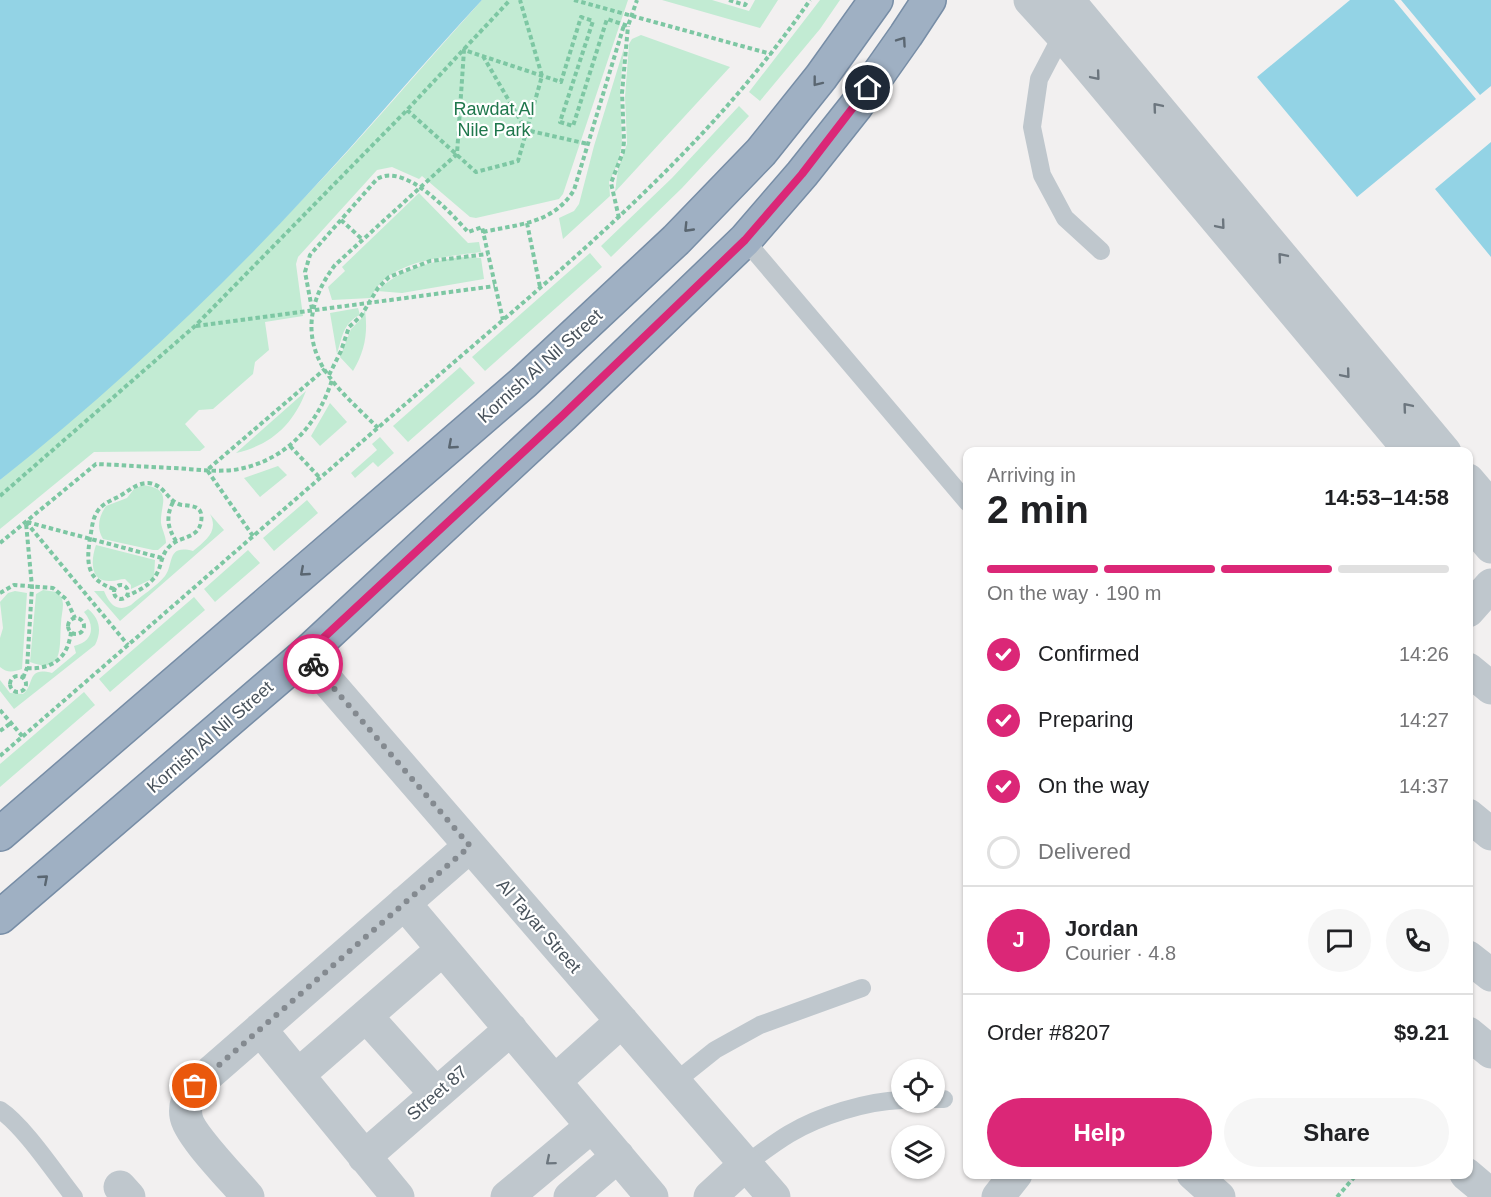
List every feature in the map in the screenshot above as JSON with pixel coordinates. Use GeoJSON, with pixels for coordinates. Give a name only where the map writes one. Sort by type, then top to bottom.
{"type":"FeatureCollection","features":[{"type":"Feature","properties":{"kind":"highway","name":"Kornish Al Nil Street"},"geometry":{"type":"LineString","coordinates":[[0,834],[524,382],[676,240],[761,152],[821,77],[876,0]]}},
{"type":"Feature","properties":{"kind":"highway","name":"Kornish Al Nil Street"},"geometry":{"type":"LineString","coordinates":[[0,917],[305,655],[563,415],[745,240],[856,106],[929,0]]}},
{"type":"Feature","properties":{"kind":"street"},"geometry":{"type":"LineString","coordinates":[[1030,0],[1062,35],[1407,447]]}},
{"type":"Feature","properties":{"kind":"street"},"geometry":{"type":"LineString","coordinates":[[1068,0],[1441,447]]}},
{"type":"Feature","properties":{"kind":"street"},"geometry":{"type":"LineString","coordinates":[[1473,486],[1491,507]]}},
{"type":"Feature","properties":{"kind":"street"},"geometry":{"type":"LineString","coordinates":[[1473,526],[1491,547]]}},
{"type":"Feature","properties":{"kind":"street"},"geometry":{"type":"LineString","coordinates":[[1473,605],[1491,585]]}},
{"type":"Feature","properties":{"kind":"street","name":"Al Tayar Street"},"geometry":{"type":"LineString","coordinates":[[305,655],[774,1197]]}},
{"type":"Feature","properties":{"kind":"street"},"geometry":{"type":"LineString","coordinates":[[1473,673],[1491,688]]}},
{"type":"Feature","properties":{"kind":"street"},"geometry":{"type":"LineString","coordinates":[[1473,820],[1491,834]]}},
{"type":"Feature","properties":{"kind":"street"},"geometry":{"type":"LineString","coordinates":[[248,1197],[193,1132],[186,1117],[186,1101],[195,1086],[470,846]]}},
{"type":"Feature","properties":{"kind":"street"},"geometry":{"type":"LineString","coordinates":[[404,903],[652,1197]]}},
{"type":"Feature","properties":{"kind":"street"},"geometry":{"type":"LineString","coordinates":[[298,1075],[443,949]]}},
{"type":"Feature","properties":{"kind":"street"},"geometry":{"type":"LineString","coordinates":[[1473,961],[1491,975]]}},
{"type":"Feature","properties":{"kind":"street"},"geometry":{"type":"LineString","coordinates":[[366,1016],[436,1094]]}},
{"type":"Feature","properties":{"kind":"street"},"geometry":{"type":"LineString","coordinates":[[555,1082],[622,1021]]}},
{"type":"Feature","properties":{"kind":"street"},"geometry":{"type":"LineString","coordinates":[[260,1029],[398,1197]]}},
{"type":"Feature","properties":{"kind":"street","name":"Street 87"},"geometry":{"type":"LineString","coordinates":[[364,1157],[511,1029]]}},
{"type":"Feature","properties":{"kind":"street"},"geometry":{"type":"LineString","coordinates":[[1473,1037],[1491,1052]]}},
{"type":"Feature","properties":{"kind":"street"},"geometry":{"type":"LineString","coordinates":[[507,1197],[592,1125]]}},
{"type":"Feature","properties":{"kind":"street"},"geometry":{"type":"LineString","coordinates":[[570,1197],[618,1156]]}},
{"type":"Feature","properties":{"kind":"street"},"geometry":{"type":"LineString","coordinates":[[710,1197],[746,1164]]}},
{"type":"Feature","properties":{"kind":"street"},"geometry":{"type":"LineString","coordinates":[[998,1197],[1012,1179]]}},
{"type":"Feature","properties":{"kind":"street"},"geometry":{"type":"LineString","coordinates":[[1199,1179],[1219,1197]]}},
{"type":"Feature","properties":{"kind":"street"},"geometry":{"type":"LineString","coordinates":[[1472,1179],[1491,1195]]}},
{"type":"Feature","properties":{"kind":"lane"},"geometry":{"type":"LineString","coordinates":[[1062,35],[1039,79],[1032,127],[1042,175],[1065,218],[1101,251]]}},
{"type":"Feature","properties":{"kind":"lane"},"geometry":{"type":"LineString","coordinates":[[745,240],[963,496]]}},
{"type":"Feature","properties":{"kind":"lane"},"geometry":{"type":"LineString","coordinates":[[675,1082],[715,1050],[760,1025],[862,988]]}},
{"type":"Feature","properties":{"kind":"lane"},"geometry":{"type":"LineString","coordinates":[[746,1164],[790,1134],[838,1112],[891,1100]]}},
{"type":"Feature","properties":{"kind":"lane"},"geometry":{"type":"LineString","coordinates":[[0,1110],[23,1133],[74,1197]]}},
{"type":"Feature","properties":{"kind":"path"},"geometry":{"type":"LineString","coordinates":[[0,496],[195,326],[407,110],[510,0]]}},
{"type":"Feature","properties":{"kind":"path"},"geometry":{"type":"LineString","coordinates":[[407,110],[476,172],[518,161],[542,76],[520,0]]}},
{"type":"Feature","properties":{"kind":"path"},"geometry":{"type":"LineString","coordinates":[[574,0],[771,54]]}},
{"type":"Feature","properties":{"kind":"path"},"geometry":{"type":"LineString","coordinates":[[483,232],[550,216],[568,200],[574,190],[626,25],[637,0]]}},
{"type":"Feature","properties":{"kind":"path"},"geometry":{"type":"LineString","coordinates":[[729,0],[745,5],[748,0]]}},
{"type":"Feature","properties":{"kind":"path"},"geometry":{"type":"LineString","coordinates":[[0,756],[619,218],[689,150],[730,105],[810,0]]}},
{"type":"Feature","properties":{"kind":"path"},"geometry":{"type":"LineString","coordinates":[[464,50],[561,82],[581,17],[593,21],[561,122],[573,126],[607,19],[626,25]]}},
{"type":"Feature","properties":{"kind":"path"},"geometry":{"type":"LineString","coordinates":[[619,218],[611,183],[624,141],[622,93],[626,25]]}},
{"type":"Feature","properties":{"kind":"path"},"geometry":{"type":"LineString","coordinates":[[378,428],[332,380],[325,369],[314,344],[313,310],[317,294],[335,266],[457,154],[464,50]]}},
{"type":"Feature","properties":{"kind":"path"},"geometry":{"type":"LineString","coordinates":[[483,56],[526,130],[588,144]]}},
{"type":"Feature","properties":{"kind":"path"},"geometry":{"type":"LineString","coordinates":[[313,310],[305,272],[315,248],[383,176],[394,175],[420,188],[438,201],[468,232],[482,227],[503,321]]}},
{"type":"Feature","properties":{"kind":"path"},"geometry":{"type":"LineString","coordinates":[[341,220],[363,240]]}},
{"type":"Feature","properties":{"kind":"path"},"geometry":{"type":"LineString","coordinates":[[527,223],[540,288]]}},
{"type":"Feature","properties":{"kind":"path"},"geometry":{"type":"LineString","coordinates":[[329,375],[349,327],[361,316],[378,288],[389,277],[413,266],[448,258],[488,254]]}},
{"type":"Feature","properties":{"kind":"path"},"geometry":{"type":"LineString","coordinates":[[195,326],[495,286]]}},
{"type":"Feature","properties":{"kind":"path"},"geometry":{"type":"LineString","coordinates":[[207,470],[325,369]]}},
{"type":"Feature","properties":{"kind":"path"},"geometry":{"type":"LineString","coordinates":[[0,543],[96,464],[232,470],[262,462],[290,446],[304,433],[326,399],[332,380]]}},
{"type":"Feature","properties":{"kind":"path"},"geometry":{"type":"LineString","coordinates":[[290,446],[320,478]]}},
{"type":"Feature","properties":{"kind":"path"},"geometry":{"type":"LineString","coordinates":[[207,470],[253,536]]}},
{"type":"Feature","properties":{"kind":"path"},"geometry":{"type":"LineString","coordinates":[[147,483],[165,490],[173,502],[192,505],[198,510],[201,525],[197,532],[169,546],[151,582],[123,600],[114,595],[114,589],[99,582],[89,569],[87,552],[93,520],[105,503],[134,487],[147,483]]}},
{"type":"Feature","properties":{"kind":"path"},"geometry":{"type":"LineString","coordinates":[[173,502],[168,522],[170,532],[176,541]]}},
{"type":"Feature","properties":{"kind":"path"},"geometry":{"type":"LineString","coordinates":[[26,522],[162,558]]}},
{"type":"Feature","properties":{"kind":"path"},"geometry":{"type":"LineString","coordinates":[[23,678],[27,668],[32,587],[26,522]]}},
{"type":"Feature","properties":{"kind":"path"},"geometry":{"type":"LineString","coordinates":[[26,522],[128,645]]}},
{"type":"Feature","properties":{"kind":"path"},"geometry":{"type":"LineString","coordinates":[[0,593],[14,585],[53,588],[66,599],[75,618]]}},
{"type":"Feature","properties":{"kind":"path"},"geometry":{"type":"LineString","coordinates":[[114,589],[119,585],[124,586],[128,590],[128,596]]}},
{"type":"Feature","properties":{"kind":"path"},"geometry":{"type":"LineString","coordinates":[[27,668],[49,667],[58,661],[66,653],[70,643],[71,632],[68,624],[75,618],[80,618],[84,622],[81,632],[76,634],[71,632]]}},
{"type":"Feature","properties":{"kind":"path"},"geometry":{"type":"LineString","coordinates":[[14,676],[23,678],[26,682],[25,687],[17,692],[12,689],[10,685],[14,676]]}},
{"type":"Feature","properties":{"kind":"path"},"geometry":{"type":"LineString","coordinates":[[0,710],[23,737]]}},
{"type":"Feature","properties":{"kind":"path"},"geometry":{"type":"LineString","coordinates":[[0,731],[11,723]]}},
{"type":"Feature","properties":{"kind":"path"},"geometry":{"type":"LineString","coordinates":[[1337,1197],[1353,1179]]}},
{"type":"Feature","properties":{"kind":"green space","name":"Rawdat Al Nile Park"},"geometry":{"type":"Polygon","coordinates":[[[482,0],[628,0],[563,194],[559,199],[476,218],[470,217],[422,176],[419,179],[392,167],[377,170],[298,257],[296,264],[303,316],[265,322],[269,350],[255,362],[253,374],[213,409],[199,410],[185,424],[205,447],[200,451],[94,452],[0,529],[0,480],[79,413],[230,273],[349,150],[482,0]]]}},
{"type":"Feature","properties":{"kind":"green space"},"geometry":{"type":"Polygon","coordinates":[[[662,0],[712,0],[749,11],[755,0],[778,0],[760,28],[662,0]]]}},
{"type":"Feature","properties":{"kind":"green space"},"geometry":{"type":"Polygon","coordinates":[[[820,0],[840,0],[820,29],[760,101],[749,92],[820,0]]]}},
{"type":"Feature","properties":{"kind":"green space"},"geometry":{"type":"Polygon","coordinates":[[[641,35],[730,67],[615,192],[618,169],[627,144],[625,97],[629,44],[632,39],[641,35]]]}},
{"type":"Feature","properties":{"kind":"green space"},"geometry":{"type":"Polygon","coordinates":[[[624,48],[620,89],[622,144],[618,163],[609,182],[610,196],[563,239],[559,218],[574,211],[579,204],[624,48]]]}},
{"type":"Feature","properties":{"kind":"green space"},"geometry":{"type":"Polygon","coordinates":[[[739,106],[749,116],[682,188],[611,257],[601,246],[672,178],[739,106]]]}},
{"type":"Feature","properties":{"kind":"green space"},"geometry":{"type":"Polygon","coordinates":[[[419,193],[468,243],[479,242],[481,252],[435,259],[403,268],[390,275],[379,285],[371,298],[332,300],[328,287],[345,271],[342,267],[419,193]]]}},
{"type":"Feature","properties":{"kind":"green space"},"geometry":{"type":"Polygon","coordinates":[[[590,253],[602,267],[485,371],[472,357],[590,253]]]}},
{"type":"Feature","properties":{"kind":"green space"},"geometry":{"type":"Polygon","coordinates":[[[460,257],[481,258],[484,279],[402,293],[377,291],[405,272],[438,261],[460,257]]]}},
{"type":"Feature","properties":{"kind":"green space"},"geometry":{"type":"Polygon","coordinates":[[[358,308],[360,315],[354,318],[347,327],[337,354],[330,313],[358,308]]]}},
{"type":"Feature","properties":{"kind":"green space"},"geometry":{"type":"Polygon","coordinates":[[[365,310],[365,342],[353,371],[340,357],[351,329],[361,319],[365,310]]]}},
{"type":"Feature","properties":{"kind":"green space"},"geometry":{"type":"Polygon","coordinates":[[[460,367],[475,383],[408,442],[393,426],[460,367]]]}},
{"type":"Feature","properties":{"kind":"green space"},"geometry":{"type":"Polygon","coordinates":[[[306,391],[294,414],[279,432],[260,445],[236,453],[306,391]]]}},
{"type":"Feature","properties":{"kind":"green space"},"geometry":{"type":"Polygon","coordinates":[[[330,403],[347,422],[320,446],[311,436],[330,403]]]}},
{"type":"Feature","properties":{"kind":"green space"},"geometry":{"type":"Polygon","coordinates":[[[380,437],[394,453],[378,467],[373,462],[355,478],[351,473],[377,450],[372,444],[380,437]]]}},
{"type":"Feature","properties":{"kind":"green space"},"geometry":{"type":"Polygon","coordinates":[[[278,466],[287,475],[260,497],[244,478],[278,466]]]}},
{"type":"Feature","properties":{"kind":"green space"},"geometry":{"type":"Polygon","coordinates":[[[143,485],[153,487],[162,494],[161,523],[166,543],[158,550],[153,550],[103,539],[99,522],[106,506],[127,498],[134,489],[143,485]]]}},
{"type":"Feature","properties":{"kind":"green space"},"geometry":{"type":"Polygon","coordinates":[[[307,500],[318,513],[274,551],[263,538],[307,500]]]}},
{"type":"Feature","properties":{"kind":"green space"},"geometry":{"type":"Polygon","coordinates":[[[210,514],[224,530],[120,621],[94,591],[104,591],[114,606],[121,608],[131,605],[165,576],[172,557],[178,550],[193,551],[210,535],[213,525],[210,514]]]}},
{"type":"Feature","properties":{"kind":"green space"},"geometry":{"type":"Polygon","coordinates":[[[96,545],[155,560],[154,578],[131,589],[131,585],[125,579],[104,581],[95,574],[93,569],[96,545]]]}},
{"type":"Feature","properties":{"kind":"green space"},"geometry":{"type":"Polygon","coordinates":[[[248,550],[260,563],[215,602],[204,589],[248,550]]]}},
{"type":"Feature","properties":{"kind":"green space"},"geometry":{"type":"Polygon","coordinates":[[[43,590],[57,592],[63,604],[60,649],[55,661],[49,665],[30,662],[36,594],[43,590]]]}},
{"type":"Feature","properties":{"kind":"green space"},"geometry":{"type":"Polygon","coordinates":[[[15,591],[27,593],[22,669],[10,671],[0,667],[0,638],[3,628],[0,602],[8,593],[15,591]]]}},
{"type":"Feature","properties":{"kind":"green space"},"geometry":{"type":"Polygon","coordinates":[[[194,597],[205,610],[110,692],[99,679],[194,597]]]}},
{"type":"Feature","properties":{"kind":"green space"},"geometry":{"type":"Polygon","coordinates":[[[88,609],[99,626],[99,635],[95,645],[14,709],[0,691],[0,680],[10,693],[23,694],[35,674],[38,672],[52,673],[76,653],[74,646],[86,641],[89,637],[90,622],[84,612],[88,609]]]}},
{"type":"Feature","properties":{"kind":"green space"},"geometry":{"type":"Polygon","coordinates":[[[84,692],[95,705],[0,787],[0,764],[84,692]]]}},
{"type":"Feature","properties":{"kind":"water"},"geometry":{"type":"Polygon","coordinates":[[[0,0],[482,0],[328,172],[234,271],[80,414],[0,480],[0,0]]]}},
{"type":"Feature","properties":{"kind":"water"},"geometry":{"type":"Polygon","coordinates":[[[1350,0],[1394,0],[1476,99],[1357,197],[1257,77],[1350,0]]]}},
{"type":"Feature","properties":{"kind":"water"},"geometry":{"type":"Polygon","coordinates":[[[1401,0],[1491,0],[1491,86],[1480,95],[1401,0]]]}},
{"type":"Feature","properties":{"kind":"water"},"geometry":{"type":"Polygon","coordinates":[[[1491,142],[1491,257],[1435,189],[1491,142]]]}},
{"type":"Feature","properties":{"kind":"way so far"},"geometry":{"type":"LineString","coordinates":[[195,1086],[470,846],[313,664]]}},
{"type":"Feature","properties":{"kind":"route"},"geometry":{"type":"LineString","coordinates":[[313,664],[305,655],[563,415],[745,240],[802,174],[868,88]]}}]}
